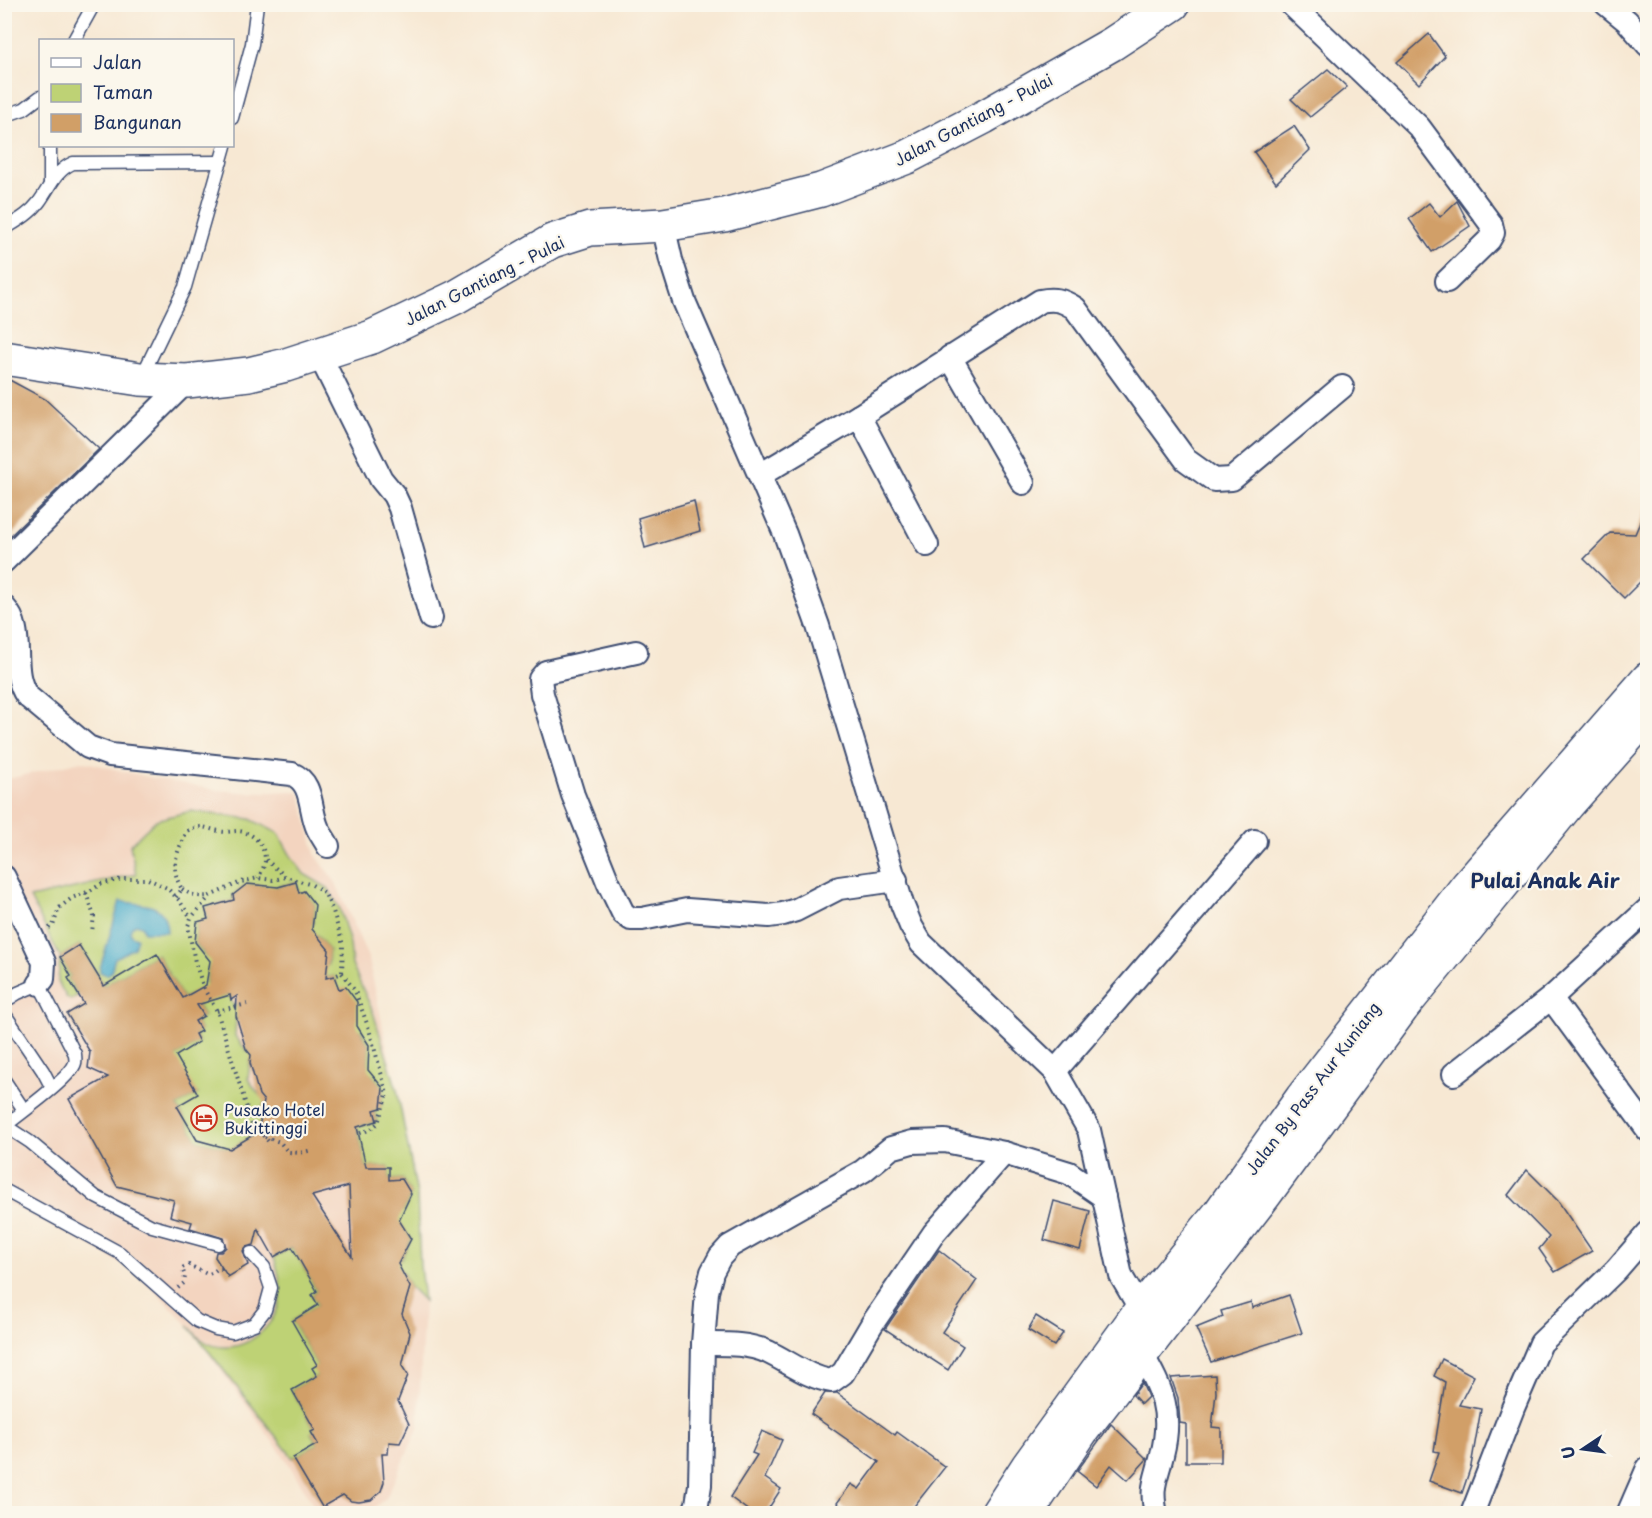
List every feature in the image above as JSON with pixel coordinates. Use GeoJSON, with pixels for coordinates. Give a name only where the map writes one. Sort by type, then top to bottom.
{"type":"FeatureCollection","features":[{"type":"Feature","properties":{"kind":"main road","name":"Jalan Gantiang - Pulai"},"geometry":{"type":"LineString","coordinates":[[4,358],[140,379],[188,381],[249,374],[286,365],[372,337],[456,297],[552,241],[590,229],[663,225],[724,215],[821,190],[907,157],[1112,44],[1173,4]]}},
{"type":"Feature","properties":{"kind":"main road","name":"Jalan By Pass Aur Kuniang"},"geometry":{"type":"LineString","coordinates":[[997,1514],[1028,1466],[1141,1310],[1347,1063],[1468,885],[1647,679]]}},
{"type":"Feature","properties":{"kind":"main road","name":"Jalan By Pass Aur Kuniang"},"geometry":{"type":"LineString","coordinates":[[1347,1063],[1402,1008],[1568,804],[1647,714]]}},
{"type":"Feature","properties":{"kind":"main road","name":"Jalan By Pass Aur Kuniang"},"geometry":{"type":"LineString","coordinates":[[1026,1514],[1081,1432],[1143,1354],[1312,1107]]}},
{"type":"Feature","properties":{"kind":"street"},"geometry":{"type":"LineString","coordinates":[[1291,4],[1419,127],[1491,225],[1493,233],[1489,240],[1447,281]]}},
{"type":"Feature","properties":{"kind":"street"},"geometry":{"type":"LineString","coordinates":[[1606,4],[1627,21],[1647,45]]}},
{"type":"Feature","properties":{"kind":"street"},"geometry":{"type":"LineString","coordinates":[[663,225],[684,301],[785,534],[818,626],[908,919],[921,943],[1055,1071],[1089,1130],[1121,1276],[1141,1310]]}},
{"type":"Feature","properties":{"kind":"street"},"geometry":{"type":"LineString","coordinates":[[760,476],[1040,301],[1052,298],[1063,300],[1074,308],[1186,460],[1214,480],[1232,479],[1342,387]]}},
{"type":"Feature","properties":{"kind":"street"},"geometry":{"type":"LineString","coordinates":[[319,354],[381,479],[394,495],[400,508],[431,618]]}},
{"type":"Feature","properties":{"kind":"street"},"geometry":{"type":"LineString","coordinates":[[950,357],[1023,483]]}},
{"type":"Feature","properties":{"kind":"street"},"geometry":{"type":"LineString","coordinates":[[4,561],[188,381]]}},
{"type":"Feature","properties":{"kind":"street"},"geometry":{"type":"LineString","coordinates":[[859,416],[927,545]]}},
{"type":"Feature","properties":{"kind":"street"},"geometry":{"type":"LineString","coordinates":[[4,607],[10,614],[16,632],[19,681],[22,689],[27,696],[88,747],[110,756],[292,774],[306,784],[318,829],[328,846]]}},
{"type":"Feature","properties":{"kind":"street"},"geometry":{"type":"LineString","coordinates":[[636,652],[546,672],[540,679],[542,694],[573,795],[623,913],[631,919],[642,920],[687,910],[770,916],[783,914],[839,888],[896,880]]}},
{"type":"Feature","properties":{"kind":"street"},"geometry":{"type":"LineString","coordinates":[[1055,1071],[1255,841]]}},
{"type":"Feature","properties":{"kind":"street"},"geometry":{"type":"LineString","coordinates":[[4,877],[44,962],[43,979],[39,984]]}},
{"type":"Feature","properties":{"kind":"street"},"geometry":{"type":"LineString","coordinates":[[1454,1074],[1551,998],[1647,909]]}},
{"type":"Feature","properties":{"kind":"street"},"geometry":{"type":"LineString","coordinates":[[1551,998],[1647,1130]]}},
{"type":"Feature","properties":{"kind":"street"},"geometry":{"type":"LineString","coordinates":[[693,1514],[700,1485],[703,1344],[707,1292],[712,1272],[720,1257],[730,1246],[864,1171],[891,1148],[912,1142],[945,1141],[1004,1152],[1069,1173],[1104,1197]]}},
{"type":"Feature","properties":{"kind":"street"},"geometry":{"type":"LineString","coordinates":[[703,1344],[746,1345],[767,1352],[821,1380],[832,1381],[843,1373],[872,1324],[934,1233],[1004,1152]]}},
{"type":"Feature","properties":{"kind":"street"},"geometry":{"type":"LineString","coordinates":[[1472,1514],[1541,1343],[1616,1270],[1647,1233]]}},
{"type":"Feature","properties":{"kind":"street"},"geometry":{"type":"LineString","coordinates":[[1143,1354],[1161,1389],[1166,1405],[1167,1420],[1163,1454],[1152,1488],[1156,1514]]}},
{"type":"Feature","properties":{"kind":"street"},"geometry":{"type":"LineString","coordinates":[[1628,1514],[1647,1468]]}},
{"type":"Feature","properties":{"kind":"lane"},"geometry":{"type":"LineString","coordinates":[[76,39],[94,4]]}},
{"type":"Feature","properties":{"kind":"lane"},"geometry":{"type":"LineString","coordinates":[[234,111],[252,44],[257,4]]}},
{"type":"Feature","properties":{"kind":"lane"},"geometry":{"type":"LineString","coordinates":[[4,116],[39,103]]}},
{"type":"Feature","properties":{"kind":"lane"},"geometry":{"type":"LineString","coordinates":[[50,147],[50,184]]}},
{"type":"Feature","properties":{"kind":"lane"},"geometry":{"type":"LineString","coordinates":[[140,379],[185,287],[225,147]]}},
{"type":"Feature","properties":{"kind":"lane"},"geometry":{"type":"LineString","coordinates":[[4,229],[31,210],[65,167],[73,163],[221,162]]}},
{"type":"Feature","properties":{"kind":"lane"},"geometry":{"type":"LineString","coordinates":[[4,1002],[39,984],[75,1054],[76,1062],[52,1088],[5,1125],[30,1142],[96,1197],[152,1226],[218,1244]]}},
{"type":"Feature","properties":{"kind":"lane"},"geometry":{"type":"LineString","coordinates":[[4,1013],[44,1071],[52,1088]]}},
{"type":"Feature","properties":{"kind":"lane"},"geometry":{"type":"LineString","coordinates":[[4,1080],[24,1110]]}},
{"type":"Feature","properties":{"kind":"lane"},"geometry":{"type":"LineString","coordinates":[[4,1190],[120,1253],[197,1321],[216,1329],[233,1332],[254,1324],[265,1310],[271,1288],[264,1267],[251,1253]]}},
{"type":"Feature","properties":{"kind":"path"},"geometry":{"type":"LineString","coordinates":[[210,896],[190,895],[182,890],[176,878],[175,862],[187,831],[197,827],[208,826],[220,832],[240,831],[253,835],[260,844],[265,859],[272,867],[286,877],[312,885],[324,892],[333,911],[343,945],[342,973],[355,990],[369,1029],[387,1094],[378,1123],[358,1134]]}},
{"type":"Feature","properties":{"kind":"path"},"geometry":{"type":"LineString","coordinates":[[258,878],[265,859]]}},
{"type":"Feature","properties":{"kind":"path"},"geometry":{"type":"LineString","coordinates":[[286,877],[273,880],[258,878],[241,882],[210,896],[191,918],[188,926],[195,962],[204,989],[217,1011],[254,1128],[266,1139],[280,1142],[288,1152],[300,1153],[312,1150]]}},
{"type":"Feature","properties":{"kind":"path"},"geometry":{"type":"LineString","coordinates":[[33,937],[53,926],[59,908],[72,898],[101,884],[122,879],[148,879],[167,888],[191,918]]}},
{"type":"Feature","properties":{"kind":"path"},"geometry":{"type":"LineString","coordinates":[[176,897],[182,890]]}},
{"type":"Feature","properties":{"kind":"path"},"geometry":{"type":"LineString","coordinates":[[86,893],[94,916],[92,932]]}},
{"type":"Feature","properties":{"kind":"path"},"geometry":{"type":"LineString","coordinates":[[334,976],[342,973]]}},
{"type":"Feature","properties":{"kind":"path"},"geometry":{"type":"LineString","coordinates":[[217,1011],[247,1004]]}},
{"type":"Feature","properties":{"kind":"path"},"geometry":{"type":"LineString","coordinates":[[169,1296],[184,1283],[185,1276],[182,1269],[189,1265],[207,1274],[223,1269]]}},
{"type":"Feature","properties":{"kind":"shaded area","name":"Pusako Hotel Bukittinggi"},"geometry":{"type":"Polygon","coordinates":[[[81,761],[217,790],[300,793],[315,854],[336,883],[369,960],[417,1194],[424,1301],[418,1429],[386,1498],[367,1513],[325,1513],[316,1509],[287,1461],[188,1325],[138,1273],[5,1202],[5,995],[40,974],[5,909],[5,780],[81,761]]]}},
{"type":"Feature","properties":{"kind":"green space"},"geometry":{"type":"Polygon","coordinates":[[[191,811],[250,819],[278,833],[304,874],[328,888],[340,909],[350,944],[352,965],[373,1012],[397,1090],[417,1194],[424,1301],[410,1287],[402,1271],[389,1271],[389,1259],[401,1259],[411,1239],[401,1224],[391,1224],[390,1212],[403,1211],[411,1194],[402,1179],[389,1180],[389,1167],[366,1167],[357,1127],[377,1121],[374,1110],[381,1107],[383,1088],[372,1075],[365,1077],[363,1065],[368,1064],[369,1045],[360,1030],[352,1032],[334,976],[324,978],[321,967],[328,965],[329,950],[317,935],[309,937],[305,925],[313,923],[315,905],[304,892],[299,893],[296,882],[267,889],[266,886],[247,884],[233,895],[234,900],[205,908],[208,919],[197,922],[195,942],[206,957],[217,953],[220,963],[209,967],[206,983],[218,998],[230,995],[233,1005],[247,1001],[250,1013],[236,1018],[235,1036],[247,1051],[258,1047],[261,1058],[250,1061],[248,1079],[259,1095],[274,1102],[263,1105],[260,1124],[272,1139],[252,1136],[237,1145],[238,1151],[197,1140],[177,1106],[198,1094],[154,1069],[199,1042],[195,1034],[201,1031],[195,1021],[204,1016],[191,994],[183,998],[157,954],[104,986],[79,945],[60,957],[30,898],[136,874],[130,845],[156,820],[191,811]]]}},
{"type":"Feature","properties":{"kind":"green space"},"geometry":{"type":"Polygon","coordinates":[[[60,957],[71,976],[68,978],[78,995],[71,1000],[67,998],[58,982],[60,957]]]}},
{"type":"Feature","properties":{"kind":"green space"},"geometry":{"type":"Polygon","coordinates":[[[292,1247],[317,1291],[312,1295],[318,1305],[292,1321],[317,1365],[317,1376],[292,1390],[315,1430],[311,1433],[318,1444],[293,1458],[194,1333],[213,1345],[226,1347],[238,1345],[261,1333],[276,1311],[280,1299],[280,1283],[274,1257],[292,1247]]]}},
{"type":"Feature","properties":{"kind":"water"},"geometry":{"type":"Polygon","coordinates":[[[120,901],[144,904],[157,909],[166,921],[167,932],[144,932],[142,926],[136,924],[130,932],[137,938],[134,948],[115,958],[111,972],[107,975],[100,972],[100,968],[120,901]]]}},
{"type":"Feature","properties":{"kind":"building"},"geometry":{"type":"Polygon","coordinates":[[[1429,34],[1445,56],[1419,84],[1397,62],[1429,34]]]}},
{"type":"Feature","properties":{"kind":"building"},"geometry":{"type":"Polygon","coordinates":[[[1328,69],[1347,87],[1310,117],[1291,99],[1328,69]]]}},
{"type":"Feature","properties":{"kind":"building"},"geometry":{"type":"Polygon","coordinates":[[[1294,126],[1310,150],[1276,183],[1254,152],[1294,126]]]}},
{"type":"Feature","properties":{"kind":"building"},"geometry":{"type":"Polygon","coordinates":[[[1457,201],[1470,226],[1432,252],[1409,219],[1429,203],[1440,217],[1457,201]]]}},
{"type":"Feature","properties":{"kind":"building"},"geometry":{"type":"Polygon","coordinates":[[[4,377],[45,399],[99,449],[8,538],[4,535],[4,377]]]}},
{"type":"Feature","properties":{"kind":"building"},"geometry":{"type":"Polygon","coordinates":[[[694,501],[700,531],[645,548],[638,518],[694,501]]]}},
{"type":"Feature","properties":{"kind":"building"},"geometry":{"type":"Polygon","coordinates":[[[1647,506],[1647,575],[1624,598],[1584,559],[1610,533],[1635,534],[1647,506]]]}},
{"type":"Feature","properties":{"kind":"building"},"geometry":{"type":"Polygon","coordinates":[[[296,882],[299,893],[304,891],[315,905],[312,929],[329,950],[326,978],[334,976],[339,989],[346,987],[357,1002],[357,1026],[369,1045],[368,1070],[383,1088],[381,1108],[374,1110],[377,1121],[357,1127],[366,1167],[389,1167],[389,1180],[402,1179],[411,1194],[399,1220],[411,1239],[398,1264],[410,1287],[402,1314],[410,1333],[402,1366],[408,1375],[398,1401],[409,1424],[400,1443],[389,1442],[388,1454],[382,1454],[384,1482],[381,1491],[371,1500],[359,1502],[351,1501],[343,1495],[322,1507],[293,1458],[318,1444],[311,1432],[315,1430],[292,1390],[317,1376],[312,1368],[317,1365],[292,1321],[318,1305],[312,1295],[317,1291],[292,1247],[274,1257],[258,1229],[254,1245],[246,1247],[243,1251],[248,1265],[228,1277],[215,1257],[216,1252],[221,1252],[226,1247],[223,1238],[190,1228],[192,1222],[170,1216],[174,1200],[117,1186],[69,1099],[108,1077],[88,1068],[90,1052],[67,1014],[84,1004],[68,978],[71,976],[60,957],[79,945],[104,986],[157,954],[183,998],[206,985],[210,961],[195,942],[197,922],[208,919],[205,908],[234,900],[233,895],[247,884],[278,887],[296,882]],[[230,995],[197,1005],[204,1016],[195,1021],[201,1031],[195,1034],[199,1042],[176,1056],[198,1094],[177,1106],[197,1140],[230,1149],[258,1132],[264,1101],[259,1095],[250,1063],[251,1055],[246,1049],[236,1016],[237,996],[231,1000],[230,995]],[[349,1186],[312,1196],[352,1257],[349,1186]]]}},
{"type":"Feature","properties":{"kind":"building"},"geometry":{"type":"Polygon","coordinates":[[[1527,1170],[1558,1201],[1592,1251],[1555,1272],[1539,1249],[1549,1237],[1508,1195],[1527,1170]]]}},
{"type":"Feature","properties":{"kind":"building"},"geometry":{"type":"Polygon","coordinates":[[[1054,1201],[1090,1211],[1080,1250],[1044,1240],[1054,1201]]]}},
{"type":"Feature","properties":{"kind":"building"},"geometry":{"type":"Polygon","coordinates":[[[939,1250],[977,1280],[942,1332],[963,1346],[948,1370],[885,1329],[939,1250]]]}},
{"type":"Feature","properties":{"kind":"building"},"geometry":{"type":"Polygon","coordinates":[[[1289,1295],[1302,1333],[1211,1362],[1196,1328],[1223,1317],[1221,1311],[1251,1302],[1252,1308],[1289,1295]]]}},
{"type":"Feature","properties":{"kind":"building"},"geometry":{"type":"Polygon","coordinates":[[[1036,1316],[1063,1333],[1054,1346],[1028,1330],[1036,1316]]]}},
{"type":"Feature","properties":{"kind":"building"},"geometry":{"type":"Polygon","coordinates":[[[1442,1359],[1474,1376],[1459,1405],[1481,1409],[1471,1466],[1462,1493],[1429,1481],[1439,1452],[1434,1451],[1445,1382],[1434,1376],[1442,1359]]]}},
{"type":"Feature","properties":{"kind":"building"},"geometry":{"type":"Polygon","coordinates":[[[1215,1375],[1216,1393],[1212,1427],[1221,1428],[1221,1462],[1186,1462],[1186,1424],[1180,1423],[1178,1398],[1171,1378],[1215,1375]]]}},
{"type":"Feature","properties":{"kind":"building"},"geometry":{"type":"Polygon","coordinates":[[[1142,1383],[1148,1397],[1141,1404],[1133,1395],[1142,1383]]]}},
{"type":"Feature","properties":{"kind":"building"},"geometry":{"type":"Polygon","coordinates":[[[825,1393],[837,1393],[895,1435],[897,1432],[945,1467],[908,1514],[851,1514],[837,1503],[851,1484],[859,1489],[879,1462],[811,1414],[825,1393]]]}},
{"type":"Feature","properties":{"kind":"building"},"geometry":{"type":"Polygon","coordinates":[[[1111,1424],[1147,1459],[1128,1480],[1111,1465],[1096,1486],[1077,1471],[1111,1424]]]}},
{"type":"Feature","properties":{"kind":"building"},"geometry":{"type":"Polygon","coordinates":[[[762,1431],[782,1440],[765,1478],[781,1489],[765,1514],[753,1514],[730,1497],[757,1455],[752,1453],[762,1431]]]}},
{"type":"Feature","properties":{"kind":"place","name":"Pusako Hotel Bukittinggi"},"geometry":{"type":"Point","coordinates":[204,1118]}},
{"type":"Feature","properties":{"kind":"district","name":"Pulai Anak Air"},"geometry":{"type":"Point","coordinates":[1545,880]}}]}
